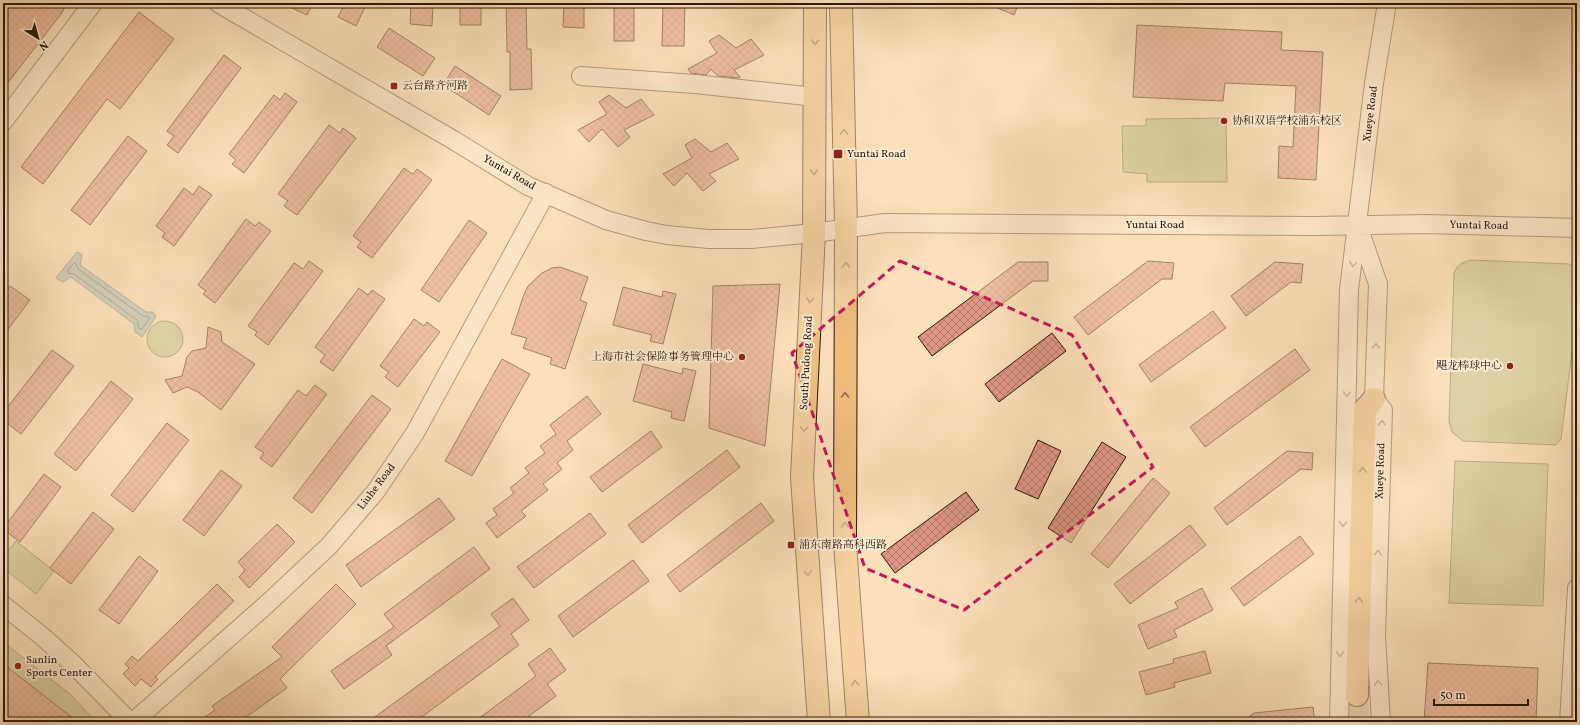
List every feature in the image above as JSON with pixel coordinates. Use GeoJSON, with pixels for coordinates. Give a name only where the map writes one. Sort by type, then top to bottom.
{"type":"FeatureCollection","features":[{"type":"Feature","properties":{"kind":"main road","name":"South Pudong Road"},"geometry":{"type":"LineString","coordinates":[[815,3],[814,233],[802,478],[819,722]]}},
{"type":"Feature","properties":{"kind":"main road"},"geometry":{"type":"LineString","coordinates":[[841,3],[846,228],[845,537],[858,722]]}},
{"type":"Feature","properties":{"kind":"main road"},"geometry":{"type":"LineString","coordinates":[[1357,695],[1365,409],[1374,399]]}},
{"type":"Feature","properties":{"kind":"street"},"geometry":{"type":"LineString","coordinates":[[3,122],[93,3]]}},
{"type":"Feature","properties":{"kind":"street","name":"Yuntai Road"},"geometry":{"type":"LineString","coordinates":[[218,3],[455,141],[528,186],[546,193],[586,213],[633,228],[667,235],[695,238],[730,239],[814,233],[885,223],[1358,226],[1427,224],[1577,228]]}},
{"type":"Feature","properties":{"kind":"street","name":"Xueye Road"},"geometry":{"type":"LineString","coordinates":[[1339,722],[1349,290],[1358,226],[1374,83],[1387,3]]}},
{"type":"Feature","properties":{"kind":"street"},"geometry":{"type":"LineString","coordinates":[[581,76],[695,84],[815,97]]}},
{"type":"Feature","properties":{"kind":"street","name":"Liuhe Road"},"geometry":{"type":"LineString","coordinates":[[133,722],[267,604],[329,546],[376,491],[415,433],[546,193]]}},
{"type":"Feature","properties":{"kind":"street","name":"Xueye Road"},"geometry":{"type":"LineString","coordinates":[[1358,226],[1378,284],[1374,399],[1383,410],[1376,636],[1380,722]]}},
{"type":"Feature","properties":{"kind":"street"},"geometry":{"type":"LineString","coordinates":[[1569,722],[1577,588]]}},
{"type":"Feature","properties":{"kind":"street"},"geometry":{"type":"LineString","coordinates":[[3,605],[43,637],[74,665],[130,722]]}},
{"type":"Feature","properties":{"kind":"highlighted area"},"geometry":{"type":"Polygon","coordinates":[[[900,261],[1072,335],[1153,467],[964,610],[865,568],[792,353],[900,261]]]}},
{"type":"Feature","properties":{"kind":"green space"},"geometry":{"type":"Polygon","coordinates":[[[1226,118],[1227,182],[1147,182],[1147,174],[1123,172],[1122,126],[1146,126],[1146,119],[1226,118]]]}},
{"type":"Feature","properties":{"kind":"green space","name":"飓龙棒球中心"},"geometry":{"type":"Polygon","coordinates":[[[1472,260],[1569,264],[1577,269],[1577,312],[1561,439],[1556,445],[1463,441],[1452,432],[1449,421],[1454,273],[1457,267],[1461,264],[1472,260]]]}},
{"type":"Feature","properties":{"kind":"green space"},"geometry":{"type":"Polygon","coordinates":[[[169,321],[178,326],[182,332],[182,346],[178,352],[169,357],[161,357],[152,352],[148,346],[147,335],[152,326],[158,322],[169,321]]]}},
{"type":"Feature","properties":{"kind":"green space"},"geometry":{"type":"Polygon","coordinates":[[[1455,461],[1548,464],[1543,606],[1449,603],[1455,461]]]}},
{"type":"Feature","properties":{"kind":"green space"},"geometry":{"type":"Polygon","coordinates":[[[16,541],[54,571],[36,594],[3,568],[3,557],[16,541]]]}},
{"type":"Feature","properties":{"kind":"green space","name":"Sanlin Sports Center"},"geometry":{"type":"Polygon","coordinates":[[[3,642],[70,694],[96,722],[3,722],[3,642]]]}},
{"type":"Feature","properties":{"kind":"water"},"geometry":{"type":"Polygon","coordinates":[[[77,252],[82,255],[80,265],[146,312],[153,312],[156,317],[142,337],[135,332],[134,324],[71,277],[63,282],[56,278],[77,252]]]}},
{"type":"Feature","properties":{"kind":"building"},"geometry":{"type":"Polygon","coordinates":[[[3,3],[67,3],[61,14],[3,89],[3,3]]]}},
{"type":"Feature","properties":{"kind":"building"},"geometry":{"type":"Polygon","coordinates":[[[281,3],[313,3],[307,15],[281,3]]]}},
{"type":"Feature","properties":{"kind":"building"},"geometry":{"type":"Polygon","coordinates":[[[345,3],[367,3],[356,26],[338,17],[345,3]]]}},
{"type":"Feature","properties":{"kind":"building"},"geometry":{"type":"Polygon","coordinates":[[[411,3],[433,3],[432,26],[410,24],[411,3]]]}},
{"type":"Feature","properties":{"kind":"building"},"geometry":{"type":"Polygon","coordinates":[[[460,3],[481,3],[481,25],[460,25],[460,3]]]}},
{"type":"Feature","properties":{"kind":"building"},"geometry":{"type":"Polygon","coordinates":[[[506,3],[526,3],[527,49],[531,49],[532,89],[510,90],[510,52],[507,52],[506,3]]]}},
{"type":"Feature","properties":{"kind":"building"},"geometry":{"type":"Polygon","coordinates":[[[564,3],[584,3],[584,28],[563,27],[564,3]]]}},
{"type":"Feature","properties":{"kind":"building"},"geometry":{"type":"Polygon","coordinates":[[[614,3],[634,3],[634,41],[614,41],[614,3]]]}},
{"type":"Feature","properties":{"kind":"building"},"geometry":{"type":"Polygon","coordinates":[[[663,3],[685,3],[684,46],[662,46],[663,3]]]}},
{"type":"Feature","properties":{"kind":"building"},"geometry":{"type":"Polygon","coordinates":[[[986,3],[1019,3],[1014,15],[986,3]]]}},
{"type":"Feature","properties":{"kind":"building"},"geometry":{"type":"Polygon","coordinates":[[[139,12],[174,39],[120,109],[107,99],[43,184],[21,167],[139,12]]]}},
{"type":"Feature","properties":{"kind":"building"},"geometry":{"type":"Polygon","coordinates":[[[1137,25],[1282,32],[1281,50],[1323,52],[1316,180],[1278,178],[1279,146],[1293,147],[1296,86],[1225,83],[1223,101],[1133,97],[1137,25]]]}},
{"type":"Feature","properties":{"kind":"building"},"geometry":{"type":"Polygon","coordinates":[[[389,28],[435,58],[423,76],[377,47],[389,28]]]}},
{"type":"Feature","properties":{"kind":"building"},"geometry":{"type":"Polygon","coordinates":[[[719,35],[736,48],[751,39],[764,55],[734,70],[740,77],[739,78],[718,76],[711,69],[706,75],[691,73],[688,69],[717,53],[709,41],[719,35]]]}},
{"type":"Feature","properties":{"kind":"building"},"geometry":{"type":"Polygon","coordinates":[[[224,55],[241,68],[178,153],[167,145],[174,136],[167,131],[224,55]]]}},
{"type":"Feature","properties":{"kind":"building"},"geometry":{"type":"Polygon","coordinates":[[[455,66],[501,96],[489,115],[443,85],[455,66]]]}},
{"type":"Feature","properties":{"kind":"building"},"geometry":{"type":"Polygon","coordinates":[[[285,93],[297,102],[244,173],[232,164],[236,160],[229,154],[274,95],[280,100],[285,93]]]}},
{"type":"Feature","properties":{"kind":"building"},"geometry":{"type":"Polygon","coordinates":[[[609,95],[626,108],[641,99],[654,115],[624,130],[630,137],[618,147],[602,129],[589,142],[578,130],[607,114],[599,102],[609,95]]]}},
{"type":"Feature","properties":{"kind":"building"},"geometry":{"type":"Polygon","coordinates":[[[329,125],[340,133],[343,128],[356,138],[297,215],[284,206],[288,201],[278,194],[329,125]]]}},
{"type":"Feature","properties":{"kind":"building"},"geometry":{"type":"Polygon","coordinates":[[[128,136],[147,151],[90,225],[71,210],[128,136]]]}},
{"type":"Feature","properties":{"kind":"building"},"geometry":{"type":"Polygon","coordinates":[[[695,139],[711,152],[727,143],[739,159],[709,174],[716,181],[703,191],[687,173],[674,186],[663,174],[692,158],[685,145],[695,139]]]}},
{"type":"Feature","properties":{"kind":"building"},"geometry":{"type":"Polygon","coordinates":[[[404,168],[413,174],[417,169],[432,180],[372,258],[357,247],[361,242],[353,236],[404,168]]]}},
{"type":"Feature","properties":{"kind":"building"},"geometry":{"type":"Polygon","coordinates":[[[199,186],[212,195],[174,246],[162,237],[165,233],[156,226],[184,188],[193,195],[199,186]]]}},
{"type":"Feature","properties":{"kind":"building"},"geometry":{"type":"Polygon","coordinates":[[[246,219],[255,226],[259,222],[271,231],[215,303],[203,294],[206,291],[198,285],[246,219]]]}},
{"type":"Feature","properties":{"kind":"building"},"geometry":{"type":"Polygon","coordinates":[[[469,220],[487,233],[439,302],[421,290],[469,220]]]}},
{"type":"Feature","properties":{"kind":"building"},"geometry":{"type":"Polygon","coordinates":[[[309,261],[323,271],[268,345],[255,335],[257,332],[248,326],[294,263],[303,269],[309,261]]]}},
{"type":"Feature","properties":{"kind":"building"},"geometry":{"type":"Polygon","coordinates":[[[1148,261],[1174,263],[1172,279],[1162,279],[1088,335],[1074,317],[1148,261]]]}},
{"type":"Feature","properties":{"kind":"building"},"geometry":{"type":"Polygon","coordinates":[[[1018,262],[1048,262],[1048,281],[1033,281],[932,356],[918,337],[1018,262]]]}},
{"type":"Feature","properties":{"kind":"building"},"geometry":{"type":"Polygon","coordinates":[[[1275,262],[1303,264],[1301,283],[1291,282],[1246,316],[1231,296],[1275,262]]]}},
{"type":"Feature","properties":{"kind":"building"},"geometry":{"type":"Polygon","coordinates":[[[560,267],[588,277],[580,300],[587,303],[565,369],[550,364],[552,358],[523,348],[527,338],[511,334],[528,286],[542,273],[552,268],[560,267]]]}},
{"type":"Feature","properties":{"kind":"building","name":"上海市社会保险事务管理中心"},"geometry":{"type":"Polygon","coordinates":[[[780,284],[765,446],[709,428],[713,286],[780,284]]]}},
{"type":"Feature","properties":{"kind":"building"},"geometry":{"type":"Polygon","coordinates":[[[10,286],[30,300],[3,336],[3,295],[10,286]]]}},
{"type":"Feature","properties":{"kind":"building"},"geometry":{"type":"Polygon","coordinates":[[[623,287],[662,297],[663,291],[676,294],[663,344],[650,341],[652,335],[613,325],[623,287]]]}},
{"type":"Feature","properties":{"kind":"building"},"geometry":{"type":"Polygon","coordinates":[[[359,288],[368,295],[372,290],[385,299],[333,371],[320,362],[325,355],[315,347],[359,288]]]}},
{"type":"Feature","properties":{"kind":"building"},"geometry":{"type":"Polygon","coordinates":[[[1213,311],[1226,328],[1151,382],[1139,365],[1213,311]]]}},
{"type":"Feature","properties":{"kind":"building"},"geometry":{"type":"Polygon","coordinates":[[[414,319],[424,326],[427,322],[440,332],[398,387],[385,377],[389,372],[380,366],[414,319]]]}},
{"type":"Feature","properties":{"kind":"building"},"geometry":{"type":"Polygon","coordinates":[[[208,327],[221,332],[222,342],[255,364],[221,410],[198,392],[187,387],[173,393],[165,380],[182,376],[187,357],[192,351],[206,348],[208,327]]]}},
{"type":"Feature","properties":{"kind":"building"},"geometry":{"type":"Polygon","coordinates":[[[1052,333],[1066,351],[999,402],[985,384],[1052,333]]]}},
{"type":"Feature","properties":{"kind":"building"},"geometry":{"type":"Polygon","coordinates":[[[1295,349],[1310,370],[1205,447],[1190,427],[1295,349]]]}},
{"type":"Feature","properties":{"kind":"building"},"geometry":{"type":"Polygon","coordinates":[[[52,350],[74,366],[21,434],[3,420],[3,413],[52,350]]]}},
{"type":"Feature","properties":{"kind":"building"},"geometry":{"type":"Polygon","coordinates":[[[502,359],[530,374],[472,476],[445,461],[502,359]]]}},
{"type":"Feature","properties":{"kind":"building"},"geometry":{"type":"Polygon","coordinates":[[[643,364],[682,374],[683,368],[696,371],[684,421],[671,418],[672,412],[633,401],[643,364]]]}},
{"type":"Feature","properties":{"kind":"building"},"geometry":{"type":"Polygon","coordinates":[[[111,381],[133,399],[76,471],[54,454],[111,381]]]}},
{"type":"Feature","properties":{"kind":"building"},"geometry":{"type":"Polygon","coordinates":[[[315,385],[327,394],[272,467],[260,458],[264,453],[255,447],[298,390],[306,396],[315,385]]]}},
{"type":"Feature","properties":{"kind":"building"},"geometry":{"type":"Polygon","coordinates":[[[372,395],[391,409],[312,513],[293,498],[372,395]]]}},
{"type":"Feature","properties":{"kind":"building"},"geometry":{"type":"Polygon","coordinates":[[[587,396],[601,414],[567,441],[573,450],[557,463],[562,469],[543,484],[548,490],[521,511],[526,516],[497,538],[486,523],[497,515],[493,509],[514,493],[510,488],[529,473],[525,468],[545,453],[540,446],[556,434],[550,425],[587,396]]]}},
{"type":"Feature","properties":{"kind":"building"},"geometry":{"type":"Polygon","coordinates":[[[167,423],[189,440],[133,512],[111,495],[167,423]]]}},
{"type":"Feature","properties":{"kind":"building"},"geometry":{"type":"Polygon","coordinates":[[[651,431],[662,447],[602,492],[590,477],[651,431]]]}},
{"type":"Feature","properties":{"kind":"building"},"geometry":{"type":"Polygon","coordinates":[[[1038,440],[1061,451],[1038,499],[1015,489],[1038,440]]]}},
{"type":"Feature","properties":{"kind":"building"},"geometry":{"type":"Polygon","coordinates":[[[1102,442],[1126,457],[1071,543],[1048,528],[1102,442]]]}},
{"type":"Feature","properties":{"kind":"building"},"geometry":{"type":"Polygon","coordinates":[[[727,450],[740,467],[642,543],[628,525],[727,450]]]}},
{"type":"Feature","properties":{"kind":"building"},"geometry":{"type":"Polygon","coordinates":[[[1287,451],[1313,453],[1312,470],[1301,469],[1227,525],[1214,508],[1287,451]]]}},
{"type":"Feature","properties":{"kind":"building"},"geometry":{"type":"Polygon","coordinates":[[[221,470],[242,486],[204,536],[183,520],[221,470]]]}},
{"type":"Feature","properties":{"kind":"building"},"geometry":{"type":"Polygon","coordinates":[[[44,474],[61,487],[20,542],[3,529],[44,474]]]}},
{"type":"Feature","properties":{"kind":"building"},"geometry":{"type":"Polygon","coordinates":[[[1153,478],[1170,493],[1108,568],[1091,554],[1153,478]]]}},
{"type":"Feature","properties":{"kind":"building"},"geometry":{"type":"Polygon","coordinates":[[[966,492],[979,510],[895,573],[881,554],[966,492]]]}},
{"type":"Feature","properties":{"kind":"building"},"geometry":{"type":"Polygon","coordinates":[[[439,498],[455,519],[361,587],[346,565],[439,498]]]}},
{"type":"Feature","properties":{"kind":"building"},"geometry":{"type":"Polygon","coordinates":[[[761,503],[774,521],[680,592],[667,575],[761,503]]]}},
{"type":"Feature","properties":{"kind":"building"},"geometry":{"type":"Polygon","coordinates":[[[93,512],[114,529],[71,584],[50,568],[93,512]]]}},
{"type":"Feature","properties":{"kind":"building"},"geometry":{"type":"Polygon","coordinates":[[[590,513],[606,534],[534,588],[517,567],[590,513]]]}},
{"type":"Feature","properties":{"kind":"building"},"geometry":{"type":"Polygon","coordinates":[[[277,524],[295,542],[249,588],[239,577],[245,570],[238,562],[277,524]]]}},
{"type":"Feature","properties":{"kind":"building"},"geometry":{"type":"Polygon","coordinates":[[[1190,525],[1206,545],[1130,604],[1114,584],[1190,525]]]}},
{"type":"Feature","properties":{"kind":"building"},"geometry":{"type":"Polygon","coordinates":[[[1300,536],[1314,554],[1244,606],[1231,588],[1300,536]]]}},
{"type":"Feature","properties":{"kind":"building"},"geometry":{"type":"Polygon","coordinates":[[[474,547],[490,569],[386,646],[392,655],[344,689],[331,671],[394,627],[384,614],[474,547]]]}},
{"type":"Feature","properties":{"kind":"building"},"geometry":{"type":"Polygon","coordinates":[[[139,556],[158,571],[119,624],[99,610],[139,556]]]}},
{"type":"Feature","properties":{"kind":"building"},"geometry":{"type":"Polygon","coordinates":[[[633,560],[649,581],[573,637],[558,616],[633,560]]]}},
{"type":"Feature","properties":{"kind":"building"},"geometry":{"type":"Polygon","coordinates":[[[217,584],[234,601],[155,677],[158,679],[151,687],[141,679],[135,686],[123,674],[129,668],[125,664],[132,656],[138,661],[217,584]]]}},
{"type":"Feature","properties":{"kind":"building"},"geometry":{"type":"Polygon","coordinates":[[[336,584],[356,604],[280,679],[287,688],[239,722],[198,722],[215,710],[212,706],[282,657],[272,647],[336,584]]]}},
{"type":"Feature","properties":{"kind":"building"},"geometry":{"type":"Polygon","coordinates":[[[1202,588],[1213,610],[1174,630],[1177,637],[1148,649],[1138,625],[1178,608],[1175,602],[1202,588]]]}},
{"type":"Feature","properties":{"kind":"building"},"geometry":{"type":"Polygon","coordinates":[[[513,598],[529,620],[511,634],[519,645],[415,722],[368,722],[500,626],[491,614],[513,598]]]}},
{"type":"Feature","properties":{"kind":"building"},"geometry":{"type":"Polygon","coordinates":[[[550,648],[566,670],[547,684],[556,696],[521,722],[474,722],[536,676],[528,664],[550,648]]]}},
{"type":"Feature","properties":{"kind":"building"},"geometry":{"type":"Polygon","coordinates":[[[1205,651],[1211,673],[1174,683],[1175,687],[1146,695],[1139,672],[1174,663],[1173,659],[1205,651]]]}},
{"type":"Feature","properties":{"kind":"building"},"geometry":{"type":"Polygon","coordinates":[[[1428,663],[1538,668],[1536,722],[1424,722],[1428,663]]]}},
{"type":"Feature","properties":{"kind":"building"},"geometry":{"type":"Polygon","coordinates":[[[3,664],[78,722],[3,722],[3,664]]]}},
{"type":"Feature","properties":{"kind":"building"},"geometry":{"type":"Polygon","coordinates":[[[1313,707],[1315,722],[1242,722],[1254,713],[1313,707]]]}},
{"type":"Feature","properties":{"kind":"tunnel"},"geometry":{"type":"LineString","coordinates":[[1357,695],[1358,722]]}},
{"type":"Feature","properties":{"kind":"place","name":"云台路齐河路"},"geometry":{"type":"Point","coordinates":[394,86]}},
{"type":"Feature","properties":{"kind":"place","name":"协和双语学校浦东校区"},"geometry":{"type":"Point","coordinates":[1224,121]}},
{"type":"Feature","properties":{"kind":"place","name":"Yuntai Road"},"geometry":{"type":"Point","coordinates":[838,154]}},
{"type":"Feature","properties":{"kind":"place","name":"上海市社会保险事务管理中心"},"geometry":{"type":"Point","coordinates":[742,357]}},
{"type":"Feature","properties":{"kind":"place","name":"飓龙棒球中心"},"geometry":{"type":"Point","coordinates":[1510,366]}},
{"type":"Feature","properties":{"kind":"place","name":"浦东南路高科西路"},"geometry":{"type":"Point","coordinates":[791,545]}},
{"type":"Feature","properties":{"kind":"place","name":"Sanlin Sports Center"},"geometry":{"type":"Point","coordinates":[18,666]}}]}
